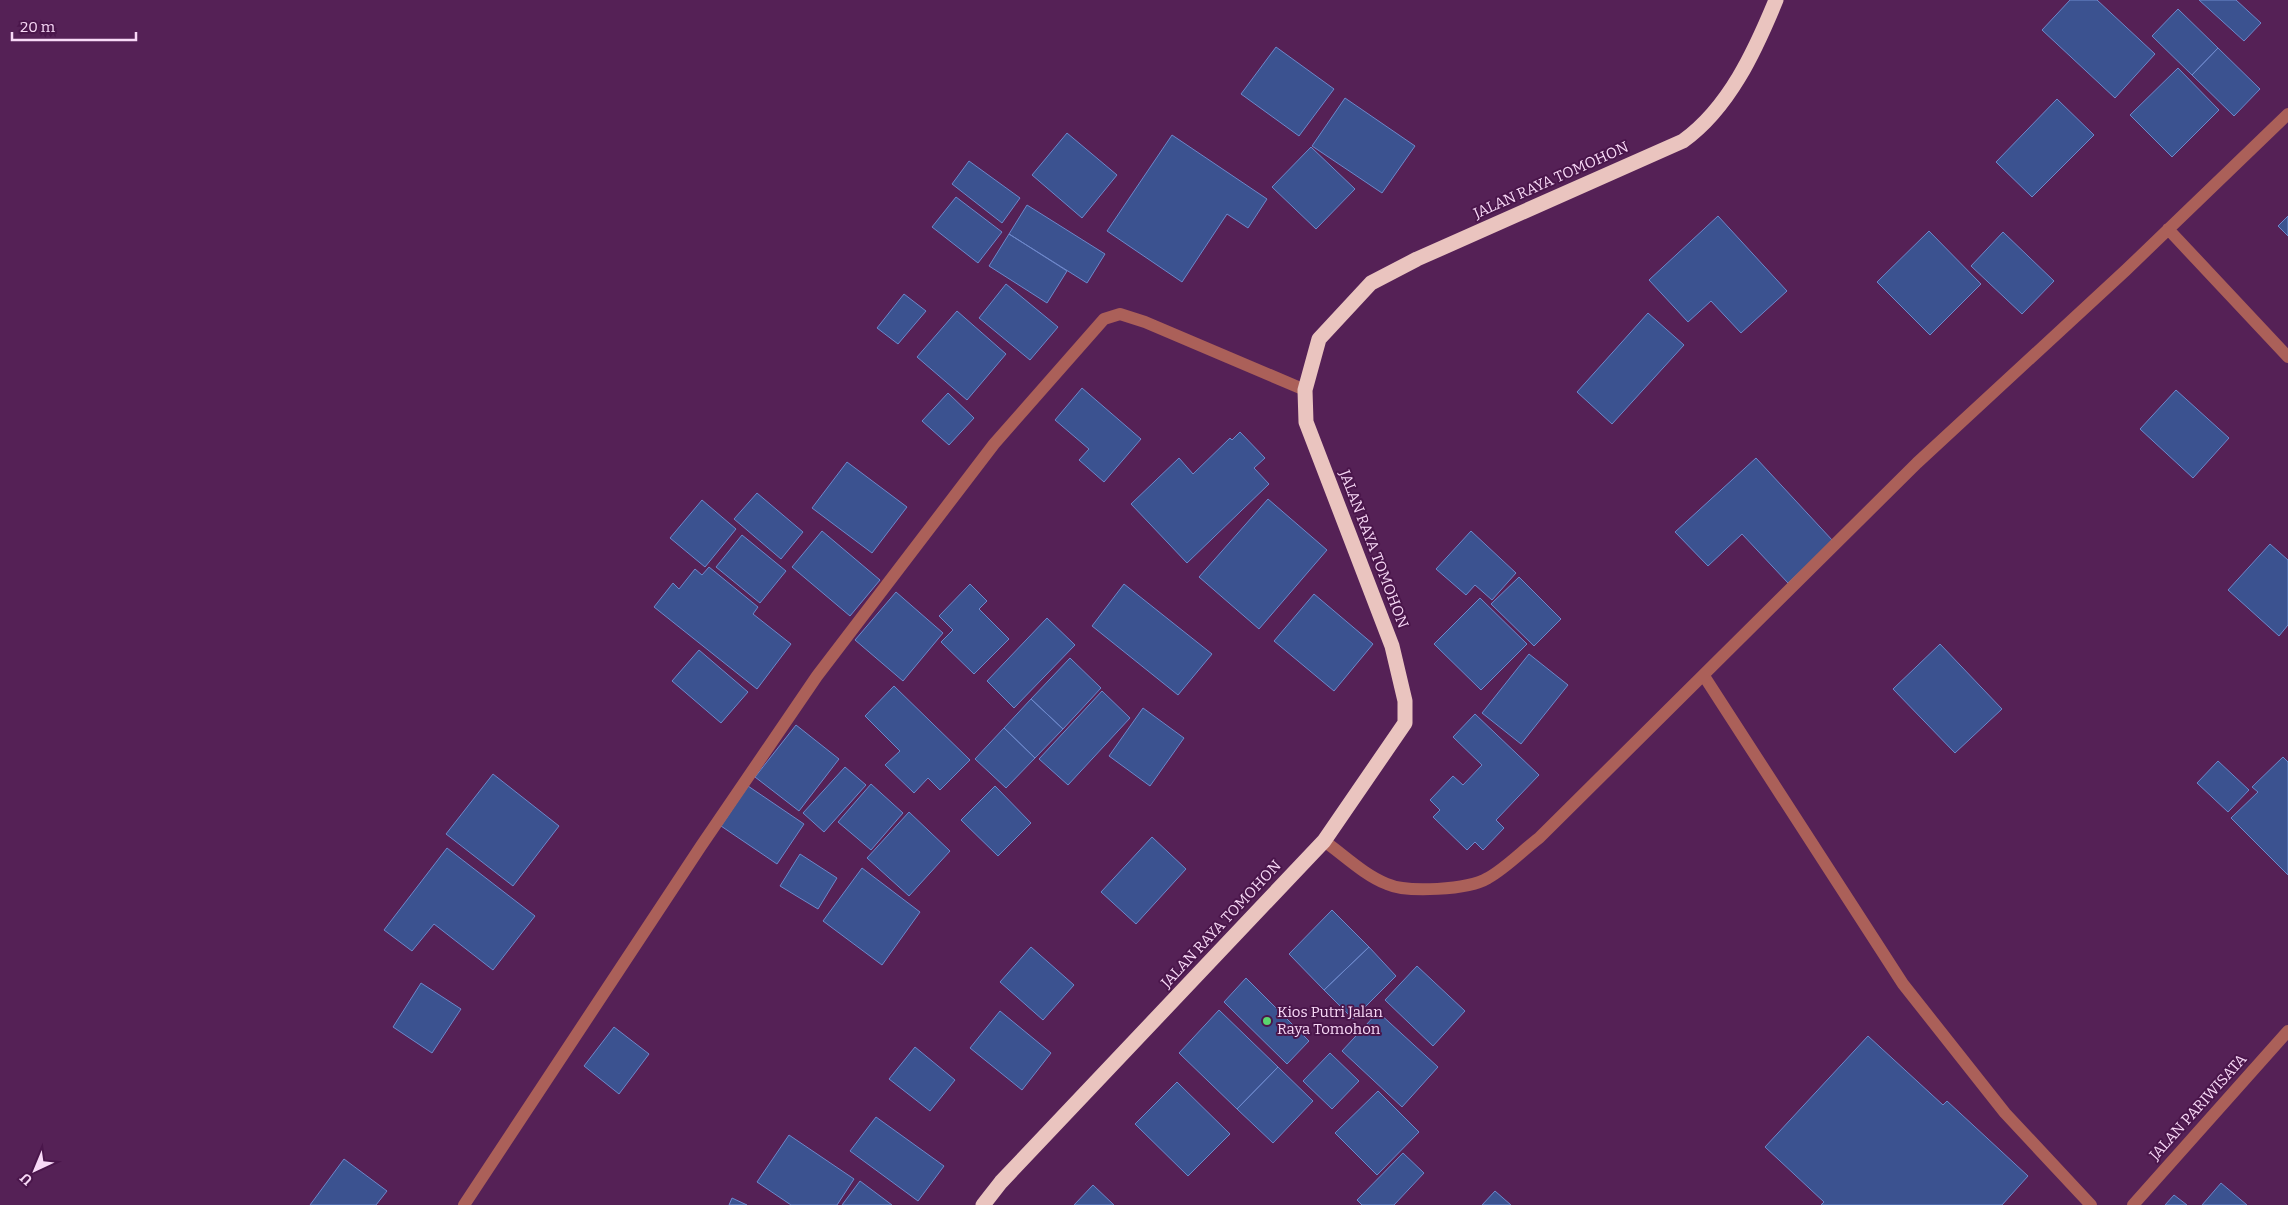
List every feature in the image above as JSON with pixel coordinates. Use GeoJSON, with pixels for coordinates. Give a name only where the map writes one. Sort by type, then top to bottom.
{"type":"FeatureCollection","features":[{"type":"Feature","properties":{"kind":"highway","name":"JALAN RAYA TOMOHON"},"geometry":{"type":"LineString","coordinates":[[983,1205],[1001,1182],[1324,840],[1405,723],[1405,701],[1392,646],[1306,422],[1305,390],[1319,340],[1371,283],[1417,258],[1683,141],[1695,132],[1733,87],[1763,32],[1776,0]]}},
{"type":"Feature","properties":{"kind":"street"},"geometry":{"type":"LineString","coordinates":[[1324,840],[1365,872],[1388,885],[1428,889],[1459,888],[1487,879],[1538,838],[1704,676],[1917,463],[2168,229],[2288,114]]}},
{"type":"Feature","properties":{"kind":"street"},"geometry":{"type":"LineString","coordinates":[[2168,229],[2288,357]]}},
{"type":"Feature","properties":{"kind":"street"},"geometry":{"type":"LineString","coordinates":[[464,1205],[701,846],[817,676],[994,444],[1104,319],[1120,314],[1145,322],[1305,390]]}},
{"type":"Feature","properties":{"kind":"street"},"geometry":{"type":"LineString","coordinates":[[1704,676],[1903,984],[2005,1113],[2091,1205]]}},
{"type":"Feature","properties":{"kind":"street","name":"JALAN PARIWISATA"},"geometry":{"type":"LineString","coordinates":[[2133,1205],[2288,1031]]}},
{"type":"Feature","properties":{"kind":"building"},"geometry":{"type":"Polygon","coordinates":[[[2070,0],[2097,0],[2155,54],[2115,98],[2042,30],[2070,0]]]}},
{"type":"Feature","properties":{"kind":"building"},"geometry":{"type":"Polygon","coordinates":[[[2199,0],[2236,0],[2261,23],[2244,41],[2199,0]]]}},
{"type":"Feature","properties":{"kind":"building"},"geometry":{"type":"Polygon","coordinates":[[[2178,9],[2218,48],[2192,75],[2152,36],[2178,9]]]}},
{"type":"Feature","properties":{"kind":"building"},"geometry":{"type":"Polygon","coordinates":[[[1276,47],[1334,89],[1299,136],[1241,94],[1276,47]]]}},
{"type":"Feature","properties":{"kind":"building"},"geometry":{"type":"Polygon","coordinates":[[[2218,48],[2260,89],[2234,116],[2192,75],[2218,48]]]}},
{"type":"Feature","properties":{"kind":"building"},"geometry":{"type":"Polygon","coordinates":[[[2178,68],[2219,110],[2172,157],[2130,115],[2178,68]]]}},
{"type":"Feature","properties":{"kind":"building"},"geometry":{"type":"Polygon","coordinates":[[[1345,98],[1415,146],[1382,193],[1312,146],[1345,98]]]}},
{"type":"Feature","properties":{"kind":"building"},"geometry":{"type":"Polygon","coordinates":[[[2057,99],[2094,135],[2032,197],[1996,162],[2057,99]]]}},
{"type":"Feature","properties":{"kind":"building"},"geometry":{"type":"Polygon","coordinates":[[[1067,133],[1117,175],[1082,218],[1032,175],[1067,133]]]}},
{"type":"Feature","properties":{"kind":"building"},"geometry":{"type":"Polygon","coordinates":[[[1172,135],[1267,199],[1248,228],[1227,214],[1182,282],[1107,231],[1172,135]]]}},
{"type":"Feature","properties":{"kind":"building"},"geometry":{"type":"Polygon","coordinates":[[[1311,147],[1355,189],[1316,229],[1272,187],[1311,147]]]}},
{"type":"Feature","properties":{"kind":"building"},"geometry":{"type":"Polygon","coordinates":[[[969,161],[1020,198],[1002,223],[952,184],[969,161]]]}},
{"type":"Feature","properties":{"kind":"building"},"geometry":{"type":"Polygon","coordinates":[[[956,197],[1002,232],[978,263],[932,227],[956,197]]]}},
{"type":"Feature","properties":{"kind":"building"},"geometry":{"type":"Polygon","coordinates":[[[1027,205],[1105,254],[1087,283],[1009,234],[1027,205]]]}},
{"type":"Feature","properties":{"kind":"building"},"geometry":{"type":"Polygon","coordinates":[[[1718,216],[1787,291],[1741,333],[1711,301],[1688,322],[1649,280],[1718,216]]]}},
{"type":"Feature","properties":{"kind":"building"},"geometry":{"type":"Polygon","coordinates":[[[2288,216],[2288,236],[2278,226],[2288,216]]]}},
{"type":"Feature","properties":{"kind":"building"},"geometry":{"type":"Polygon","coordinates":[[[1929,231],[1981,284],[1930,335],[1877,282],[1929,231]]]}},
{"type":"Feature","properties":{"kind":"building"},"geometry":{"type":"Polygon","coordinates":[[[2003,232],[2054,281],[2022,314],[1971,266],[2003,232]]]}},
{"type":"Feature","properties":{"kind":"building"},"geometry":{"type":"Polygon","coordinates":[[[1009,234],[1067,271],[1047,303],[989,266],[1009,234]]]}},
{"type":"Feature","properties":{"kind":"building"},"geometry":{"type":"Polygon","coordinates":[[[1006,284],[1058,327],[1030,360],[979,318],[1006,284]]]}},
{"type":"Feature","properties":{"kind":"building"},"geometry":{"type":"Polygon","coordinates":[[[904,294],[926,311],[898,344],[877,328],[904,294]]]}},
{"type":"Feature","properties":{"kind":"building"},"geometry":{"type":"Polygon","coordinates":[[[957,311],[1006,354],[967,400],[917,357],[957,311]]]}},
{"type":"Feature","properties":{"kind":"building"},"geometry":{"type":"Polygon","coordinates":[[[1648,313],[1684,345],[1612,424],[1577,392],[1648,313]]]}},
{"type":"Feature","properties":{"kind":"building"},"geometry":{"type":"Polygon","coordinates":[[[1082,388],[1141,439],[1104,482],[1079,460],[1089,449],[1055,420],[1082,388]]]}},
{"type":"Feature","properties":{"kind":"building"},"geometry":{"type":"Polygon","coordinates":[[[2176,390],[2229,438],[2193,478],[2140,429],[2176,390]]]}},
{"type":"Feature","properties":{"kind":"building"},"geometry":{"type":"Polygon","coordinates":[[[948,393],[974,418],[949,445],[922,421],[948,393]]]}},
{"type":"Feature","properties":{"kind":"building"},"geometry":{"type":"Polygon","coordinates":[[[1240,432],[1265,458],[1254,468],[1269,484],[1187,563],[1131,504],[1179,458],[1193,474],[1230,438],[1232,440],[1240,432]]]}},
{"type":"Feature","properties":{"kind":"building"},"geometry":{"type":"Polygon","coordinates":[[[1756,458],[1833,541],[1788,583],[1742,534],[1708,566],[1675,532],[1756,458]]]}},
{"type":"Feature","properties":{"kind":"building"},"geometry":{"type":"Polygon","coordinates":[[[847,462],[907,507],[872,553],[812,508],[847,462]]]}},
{"type":"Feature","properties":{"kind":"building"},"geometry":{"type":"Polygon","coordinates":[[[757,493],[803,532],[781,559],[734,519],[757,493]]]}},
{"type":"Feature","properties":{"kind":"building"},"geometry":{"type":"Polygon","coordinates":[[[1268,499],[1327,550],[1259,629],[1199,577],[1268,499]]]}},
{"type":"Feature","properties":{"kind":"building"},"geometry":{"type":"Polygon","coordinates":[[[702,500],[736,529],[705,567],[670,538],[702,500]]]}},
{"type":"Feature","properties":{"kind":"building"},"geometry":{"type":"Polygon","coordinates":[[[822,531],[880,580],[850,616],[792,567],[822,531]]]}},
{"type":"Feature","properties":{"kind":"building"},"geometry":{"type":"Polygon","coordinates":[[[1471,531],[1516,573],[1492,600],[1475,585],[1466,595],[1436,569],[1471,531]]]}},
{"type":"Feature","properties":{"kind":"building"},"geometry":{"type":"Polygon","coordinates":[[[742,535],[786,571],[760,603],[716,567],[742,535]]]}},
{"type":"Feature","properties":{"kind":"building"},"geometry":{"type":"Polygon","coordinates":[[[2270,544],[2288,560],[2288,625],[2279,636],[2228,590],[2270,544]]]}},
{"type":"Feature","properties":{"kind":"building"},"geometry":{"type":"Polygon","coordinates":[[[709,567],[758,607],[753,614],[791,644],[757,689],[654,607],[673,583],[679,589],[695,569],[702,575],[709,567]]]}},
{"type":"Feature","properties":{"kind":"building"},"geometry":{"type":"Polygon","coordinates":[[[1519,577],[1561,619],[1534,646],[1491,604],[1519,577]]]}},
{"type":"Feature","properties":{"kind":"building"},"geometry":{"type":"Polygon","coordinates":[[[970,584],[987,601],[979,609],[1009,639],[974,674],[941,642],[953,630],[939,616],[970,584]]]}},
{"type":"Feature","properties":{"kind":"building"},"geometry":{"type":"Polygon","coordinates":[[[1124,584],[1212,654],[1178,695],[1092,626],[1124,584]]]}},
{"type":"Feature","properties":{"kind":"building"},"geometry":{"type":"Polygon","coordinates":[[[896,592],[943,633],[903,681],[855,640],[896,592]]]}},
{"type":"Feature","properties":{"kind":"building"},"geometry":{"type":"Polygon","coordinates":[[[1314,594],[1373,644],[1334,691],[1274,641],[1314,594]]]}},
{"type":"Feature","properties":{"kind":"building"},"geometry":{"type":"Polygon","coordinates":[[[1480,598],[1527,644],[1481,690],[1434,644],[1480,598]]]}},
{"type":"Feature","properties":{"kind":"building"},"geometry":{"type":"Polygon","coordinates":[[[1047,618],[1075,645],[1014,708],[987,681],[1047,618]]]}},
{"type":"Feature","properties":{"kind":"building"},"geometry":{"type":"Polygon","coordinates":[[[1940,644],[2002,709],[1955,753],[1893,689],[1940,644]]]}},
{"type":"Feature","properties":{"kind":"building"},"geometry":{"type":"Polygon","coordinates":[[[699,650],[748,692],[721,723],[672,681],[699,650]]]}},
{"type":"Feature","properties":{"kind":"building"},"geometry":{"type":"Polygon","coordinates":[[[1529,654],[1568,685],[1521,744],[1482,713],[1529,654]]]}},
{"type":"Feature","properties":{"kind":"building"},"geometry":{"type":"Polygon","coordinates":[[[1070,658],[1101,688],[1063,729],[1031,699],[1070,658]]]}},
{"type":"Feature","properties":{"kind":"building"},"geometry":{"type":"Polygon","coordinates":[[[894,686],[970,760],[940,790],[928,778],[914,793],[885,765],[900,751],[865,716],[894,686]]]}},
{"type":"Feature","properties":{"kind":"building"},"geometry":{"type":"Polygon","coordinates":[[[1102,691],[1130,718],[1068,785],[1039,759],[1102,691]]]}},
{"type":"Feature","properties":{"kind":"building"},"geometry":{"type":"Polygon","coordinates":[[[1031,699],[1063,729],[1035,758],[1004,728],[1031,699]]]}},
{"type":"Feature","properties":{"kind":"building"},"geometry":{"type":"Polygon","coordinates":[[[1143,708],[1184,738],[1150,786],[1109,756],[1143,708]]]}},
{"type":"Feature","properties":{"kind":"building"},"geometry":{"type":"Polygon","coordinates":[[[1475,714],[1539,775],[1496,820],[1504,828],[1483,850],[1475,842],[1467,850],[1433,817],[1440,810],[1430,800],[1453,776],[1463,785],[1482,765],[1453,737],[1475,714]]]}},
{"type":"Feature","properties":{"kind":"building"},"geometry":{"type":"Polygon","coordinates":[[[796,725],[839,759],[799,811],[755,777],[796,725]]]}},
{"type":"Feature","properties":{"kind":"building"},"geometry":{"type":"Polygon","coordinates":[[[1004,728],[1035,758],[1006,788],[975,759],[1004,728]]]}},
{"type":"Feature","properties":{"kind":"building"},"geometry":{"type":"Polygon","coordinates":[[[2283,757],[2288,762],[2288,875],[2231,818],[2258,792],[2252,787],[2283,757]]]}},
{"type":"Feature","properties":{"kind":"building"},"geometry":{"type":"Polygon","coordinates":[[[2218,761],[2249,790],[2228,812],[2197,783],[2218,761]]]}},
{"type":"Feature","properties":{"kind":"building"},"geometry":{"type":"Polygon","coordinates":[[[845,767],[866,785],[824,832],[803,813],[845,767]]]}},
{"type":"Feature","properties":{"kind":"building"},"geometry":{"type":"Polygon","coordinates":[[[493,774],[559,826],[513,886],[446,834],[493,774]]]}},
{"type":"Feature","properties":{"kind":"building"},"geometry":{"type":"Polygon","coordinates":[[[871,784],[903,813],[871,850],[838,822],[871,784]]]}},
{"type":"Feature","properties":{"kind":"building"},"geometry":{"type":"Polygon","coordinates":[[[748,786],[804,824],[777,864],[721,826],[748,786]]]}},
{"type":"Feature","properties":{"kind":"building"},"geometry":{"type":"Polygon","coordinates":[[[995,786],[1031,823],[998,856],[961,820],[995,786]]]}},
{"type":"Feature","properties":{"kind":"building"},"geometry":{"type":"Polygon","coordinates":[[[909,812],[950,851],[909,896],[867,858],[909,812]]]}},
{"type":"Feature","properties":{"kind":"building"},"geometry":{"type":"Polygon","coordinates":[[[1152,837],[1186,869],[1136,924],[1101,892],[1152,837]]]}},
{"type":"Feature","properties":{"kind":"building"},"geometry":{"type":"Polygon","coordinates":[[[447,848],[535,916],[493,970],[434,924],[412,951],[384,930],[447,848]]]}},
{"type":"Feature","properties":{"kind":"building"},"geometry":{"type":"Polygon","coordinates":[[[800,854],[837,878],[818,909],[780,886],[800,854]]]}},
{"type":"Feature","properties":{"kind":"building"},"geometry":{"type":"Polygon","coordinates":[[[862,868],[920,912],[882,965],[823,921],[862,868]]]}},
{"type":"Feature","properties":{"kind":"building"},"geometry":{"type":"Polygon","coordinates":[[[1332,910],[1369,947],[1324,990],[1289,954],[1332,910]]]}},
{"type":"Feature","properties":{"kind":"building"},"geometry":{"type":"Polygon","coordinates":[[[1031,947],[1074,985],[1043,1020],[1000,982],[1031,947]]]}},
{"type":"Feature","properties":{"kind":"building"},"geometry":{"type":"Polygon","coordinates":[[[1369,947],[1396,976],[1353,1019],[1324,990],[1369,947]]]}},
{"type":"Feature","properties":{"kind":"building"},"geometry":{"type":"Polygon","coordinates":[[[1417,966],[1465,1011],[1433,1046],[1385,1000],[1417,966]]]}},
{"type":"Feature","properties":{"kind":"building","name":"Kios Putri Jalan Raya Tomohon"},"geometry":{"type":"Polygon","coordinates":[[[1246,978],[1309,1041],[1287,1064],[1224,1002],[1246,978]]]}},
{"type":"Feature","properties":{"kind":"building"},"geometry":{"type":"Polygon","coordinates":[[[421,983],[461,1009],[432,1053],[393,1027],[421,983]]]}},
{"type":"Feature","properties":{"kind":"building"},"geometry":{"type":"Polygon","coordinates":[[[1219,1010],[1278,1067],[1237,1109],[1179,1053],[1219,1010]]]}},
{"type":"Feature","properties":{"kind":"building"},"geometry":{"type":"Polygon","coordinates":[[[1000,1011],[1051,1053],[1022,1090],[970,1048],[1000,1011]]]}},
{"type":"Feature","properties":{"kind":"building"},"geometry":{"type":"Polygon","coordinates":[[[1378,1012],[1438,1067],[1402,1107],[1342,1051],[1378,1012]]]}},
{"type":"Feature","properties":{"kind":"building"},"geometry":{"type":"Polygon","coordinates":[[[614,1027],[649,1054],[619,1094],[584,1066],[614,1027]]]}},
{"type":"Feature","properties":{"kind":"building"},"geometry":{"type":"Polygon","coordinates":[[[1868,1036],[1943,1105],[1947,1101],[2028,1176],[2002,1205],[1821,1205],[1824,1202],[1765,1147],[1868,1036]]]}},
{"type":"Feature","properties":{"kind":"building"},"geometry":{"type":"Polygon","coordinates":[[[915,1047],[955,1080],[930,1111],[889,1079],[915,1047]]]}},
{"type":"Feature","properties":{"kind":"building"},"geometry":{"type":"Polygon","coordinates":[[[1330,1053],[1359,1081],[1332,1109],[1303,1081],[1330,1053]]]}},
{"type":"Feature","properties":{"kind":"building"},"geometry":{"type":"Polygon","coordinates":[[[1278,1067],[1313,1101],[1273,1143],[1237,1109],[1278,1067]]]}},
{"type":"Feature","properties":{"kind":"building"},"geometry":{"type":"Polygon","coordinates":[[[1177,1082],[1230,1134],[1188,1176],[1135,1124],[1177,1082]]]}},
{"type":"Feature","properties":{"kind":"building"},"geometry":{"type":"Polygon","coordinates":[[[1378,1091],[1419,1132],[1377,1175],[1335,1133],[1378,1091]]]}},
{"type":"Feature","properties":{"kind":"building"},"geometry":{"type":"Polygon","coordinates":[[[876,1117],[944,1166],[918,1201],[850,1151],[876,1117]]]}},
{"type":"Feature","properties":{"kind":"building"},"geometry":{"type":"Polygon","coordinates":[[[789,1135],[854,1179],[837,1205],[791,1205],[757,1182],[789,1135]]]}},
{"type":"Feature","properties":{"kind":"building"},"geometry":{"type":"Polygon","coordinates":[[[1403,1153],[1424,1173],[1394,1205],[1362,1205],[1357,1200],[1403,1153]]]}},
{"type":"Feature","properties":{"kind":"building"},"geometry":{"type":"Polygon","coordinates":[[[344,1159],[387,1191],[376,1205],[310,1205],[344,1159]]]}},
{"type":"Feature","properties":{"kind":"building"},"geometry":{"type":"Polygon","coordinates":[[[860,1181],[892,1205],[842,1205],[860,1181]]]}},
{"type":"Feature","properties":{"kind":"building"},"geometry":{"type":"Polygon","coordinates":[[[2221,1183],[2247,1205],[2202,1205],[2221,1183]]]}},
{"type":"Feature","properties":{"kind":"building"},"geometry":{"type":"Polygon","coordinates":[[[1093,1185],[1114,1205],[1074,1205],[1093,1185]]]}},
{"type":"Feature","properties":{"kind":"building"},"geometry":{"type":"Polygon","coordinates":[[[1495,1191],[1511,1205],[1482,1205],[1495,1191]]]}},
{"type":"Feature","properties":{"kind":"building"},"geometry":{"type":"Polygon","coordinates":[[[2174,1195],[2187,1205],[2165,1205],[2174,1195]]]}},
{"type":"Feature","properties":{"kind":"building"},"geometry":{"type":"Polygon","coordinates":[[[732,1198],[747,1205],[729,1205],[732,1198]]]}},
{"type":"Feature","properties":{"kind":"place","name":"Kios Putri Jalan Raya Tomohon"},"geometry":{"type":"Point","coordinates":[1267,1021]}}]}
